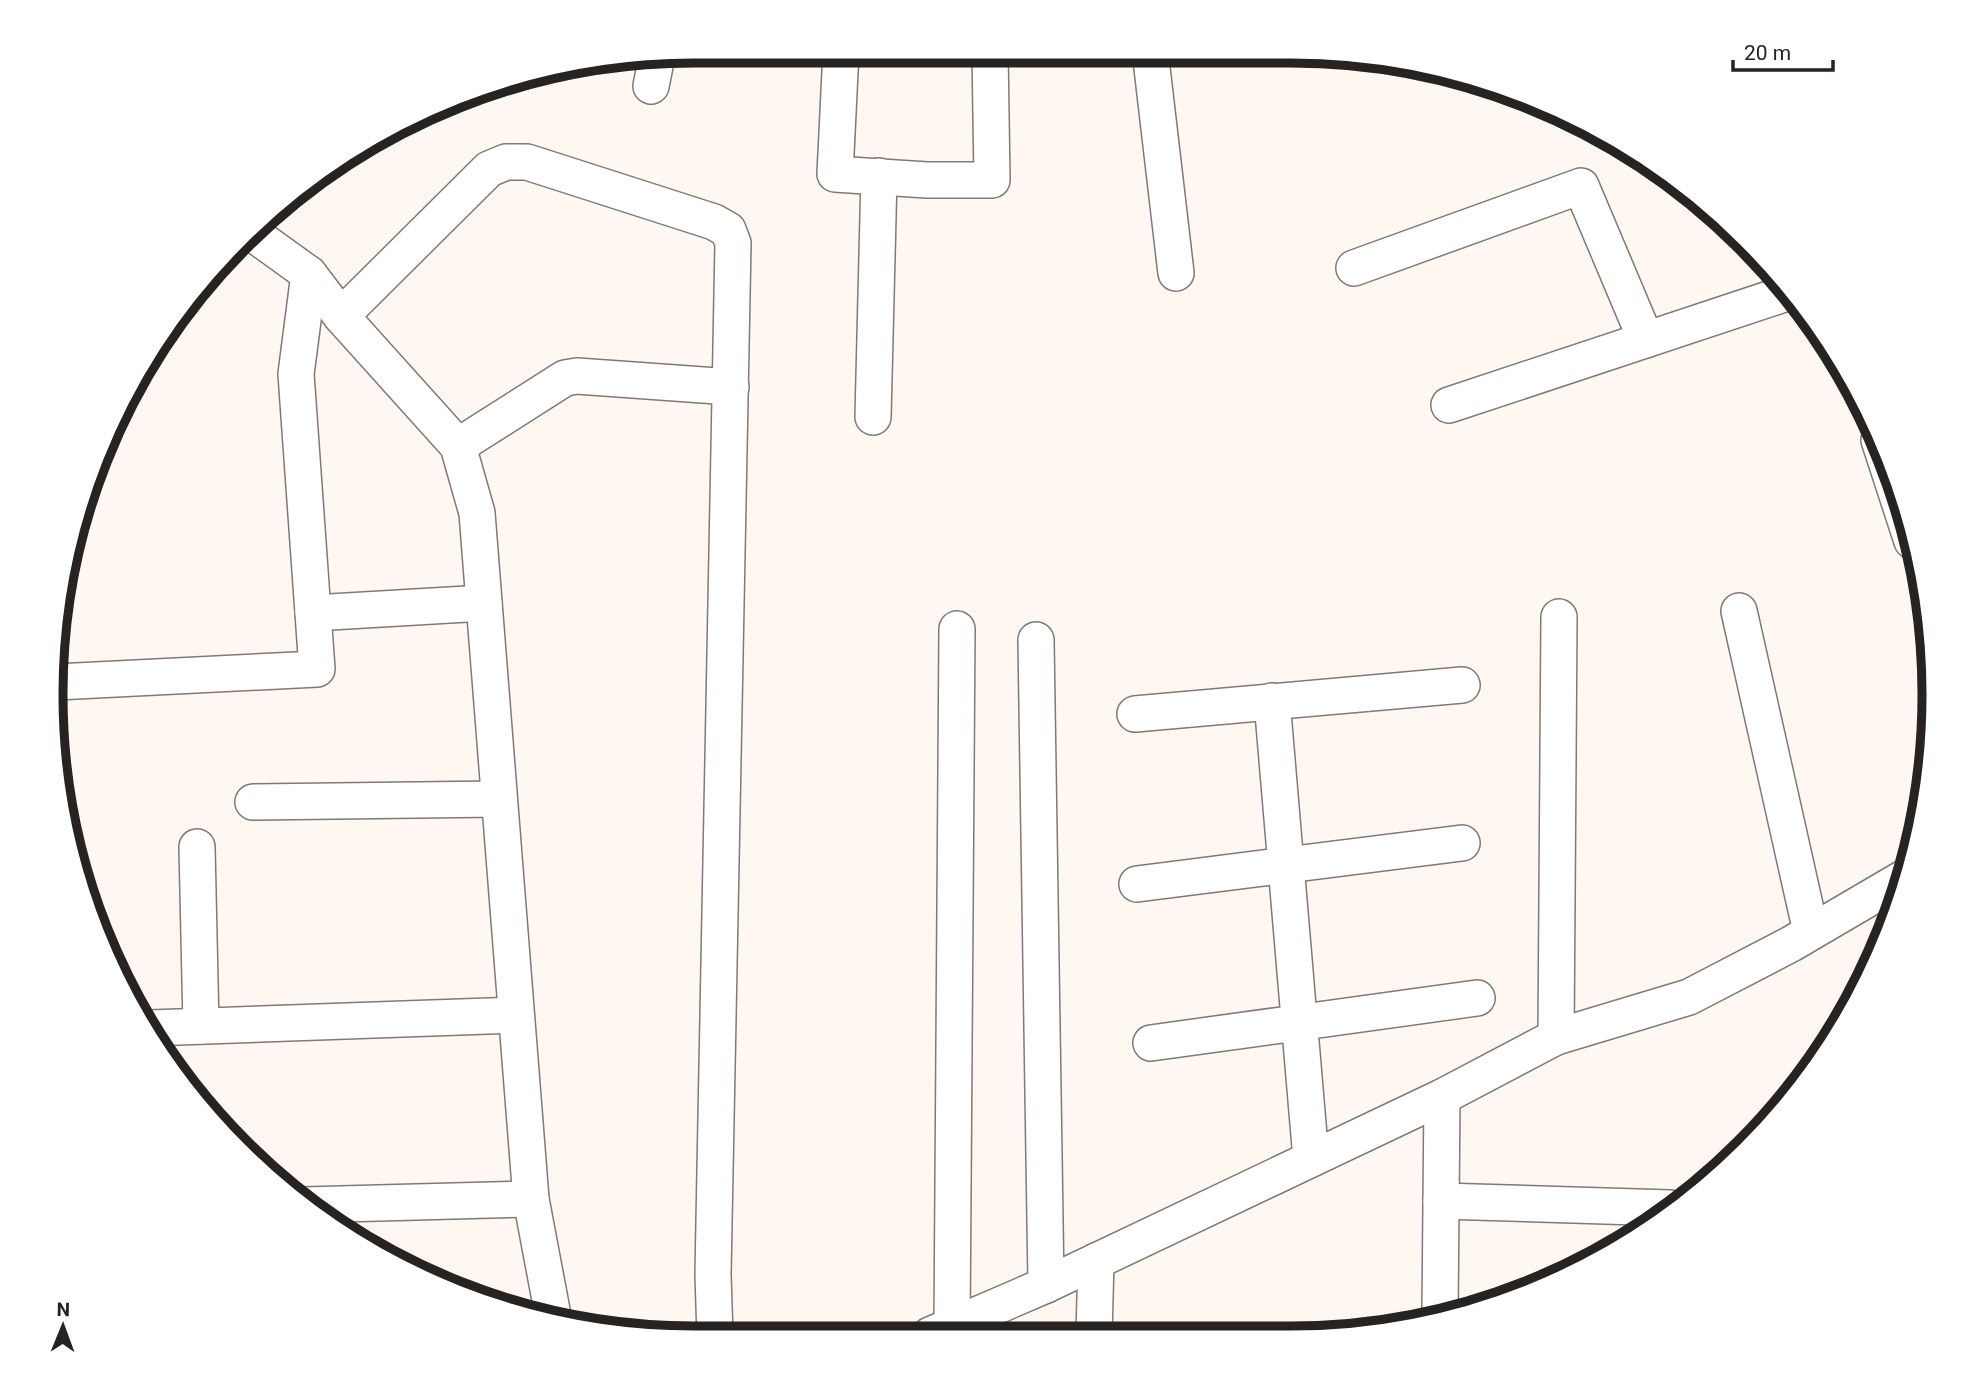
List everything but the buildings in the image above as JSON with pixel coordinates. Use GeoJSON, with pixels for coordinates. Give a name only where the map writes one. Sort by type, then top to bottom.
{"type":"FeatureCollection","features":[{"type":"Feature","properties":{"kind":"street"},"geometry":{"type":"LineString","coordinates":[[840,63],[835,174],[992,180],[990,63]]}},
{"type":"Feature","properties":{"kind":"street"},"geometry":{"type":"LineString","coordinates":[[1151,63],[1175,273]]}},
{"type":"Feature","properties":{"kind":"street"},"geometry":{"type":"LineString","coordinates":[[341,316],[489,169],[506,162],[527,162],[714,222],[728,230],[733,243],[713,1261],[715,1326]]}},
{"type":"Feature","properties":{"kind":"street"},"geometry":{"type":"LineString","coordinates":[[873,417],[879,176]]}},
{"type":"Feature","properties":{"kind":"street"},"geometry":{"type":"LineString","coordinates":[[1354,268],[1581,186],[1646,340]]}},
{"type":"Feature","properties":{"kind":"street"},"geometry":{"type":"LineString","coordinates":[[259,238],[309,274],[341,316],[458,446],[477,513],[530,1199],[552,1309]]}},
{"type":"Feature","properties":{"kind":"street"},"geometry":{"type":"LineString","coordinates":[[63,682],[317,668],[296,374],[309,274]]}},
{"type":"Feature","properties":{"kind":"street"},"geometry":{"type":"LineString","coordinates":[[1449,405],[1780,295]]}},
{"type":"Feature","properties":{"kind":"street"},"geometry":{"type":"LineString","coordinates":[[458,446],[565,378],[576,376],[732,387]]}},
{"type":"Feature","properties":{"kind":"street"},"geometry":{"type":"LineString","coordinates":[[313,612],[484,603]]}},
{"type":"Feature","properties":{"kind":"street"},"geometry":{"type":"LineString","coordinates":[[1739,611],[1811,932]]}},
{"type":"Feature","properties":{"kind":"street"},"geometry":{"type":"LineString","coordinates":[[1556,1037],[1559,617]]}},
{"type":"Feature","properties":{"kind":"street"},"geometry":{"type":"LineString","coordinates":[[941,1326],[957,629]]}},
{"type":"Feature","properties":{"kind":"street"},"geometry":{"type":"LineString","coordinates":[[1035,640],[1046,1285]]}},
{"type":"Feature","properties":{"kind":"street"},"geometry":{"type":"LineString","coordinates":[[1135,714],[1462,685]]}},
{"type":"Feature","properties":{"kind":"street"},"geometry":{"type":"LineString","coordinates":[[1272,701],[1311,1159]]}},
{"type":"Feature","properties":{"kind":"street"},"geometry":{"type":"LineString","coordinates":[[253,802],[498,799]]}},
{"type":"Feature","properties":{"kind":"street"},"geometry":{"type":"LineString","coordinates":[[1137,884],[1462,843]]}},
{"type":"Feature","properties":{"kind":"street"},"geometry":{"type":"LineString","coordinates":[[197,848],[201,1026]]}},
{"type":"Feature","properties":{"kind":"street"},"geometry":{"type":"LineString","coordinates":[[952,1326],[1046,1285],[1442,1097],[1556,1037],[1689,998],[1892,885]]}},
{"type":"Feature","properties":{"kind":"street"},"geometry":{"type":"LineString","coordinates":[[1151,1044],[1477,998]]}},
{"type":"Feature","properties":{"kind":"street"},"geometry":{"type":"LineString","coordinates":[[163,1034],[201,1026],[516,1015]]}},
{"type":"Feature","properties":{"kind":"street"},"geometry":{"type":"LineString","coordinates":[[1440,1307],[1442,1097]]}},
{"type":"Feature","properties":{"kind":"street"},"geometry":{"type":"LineString","coordinates":[[322,1204],[530,1199]]}},
{"type":"Feature","properties":{"kind":"street"},"geometry":{"type":"LineString","coordinates":[[1441,1201],[1658,1208]]}},
{"type":"Feature","properties":{"kind":"street"},"geometry":{"type":"LineString","coordinates":[[1094,1326],[1096,1261]]}}]}
